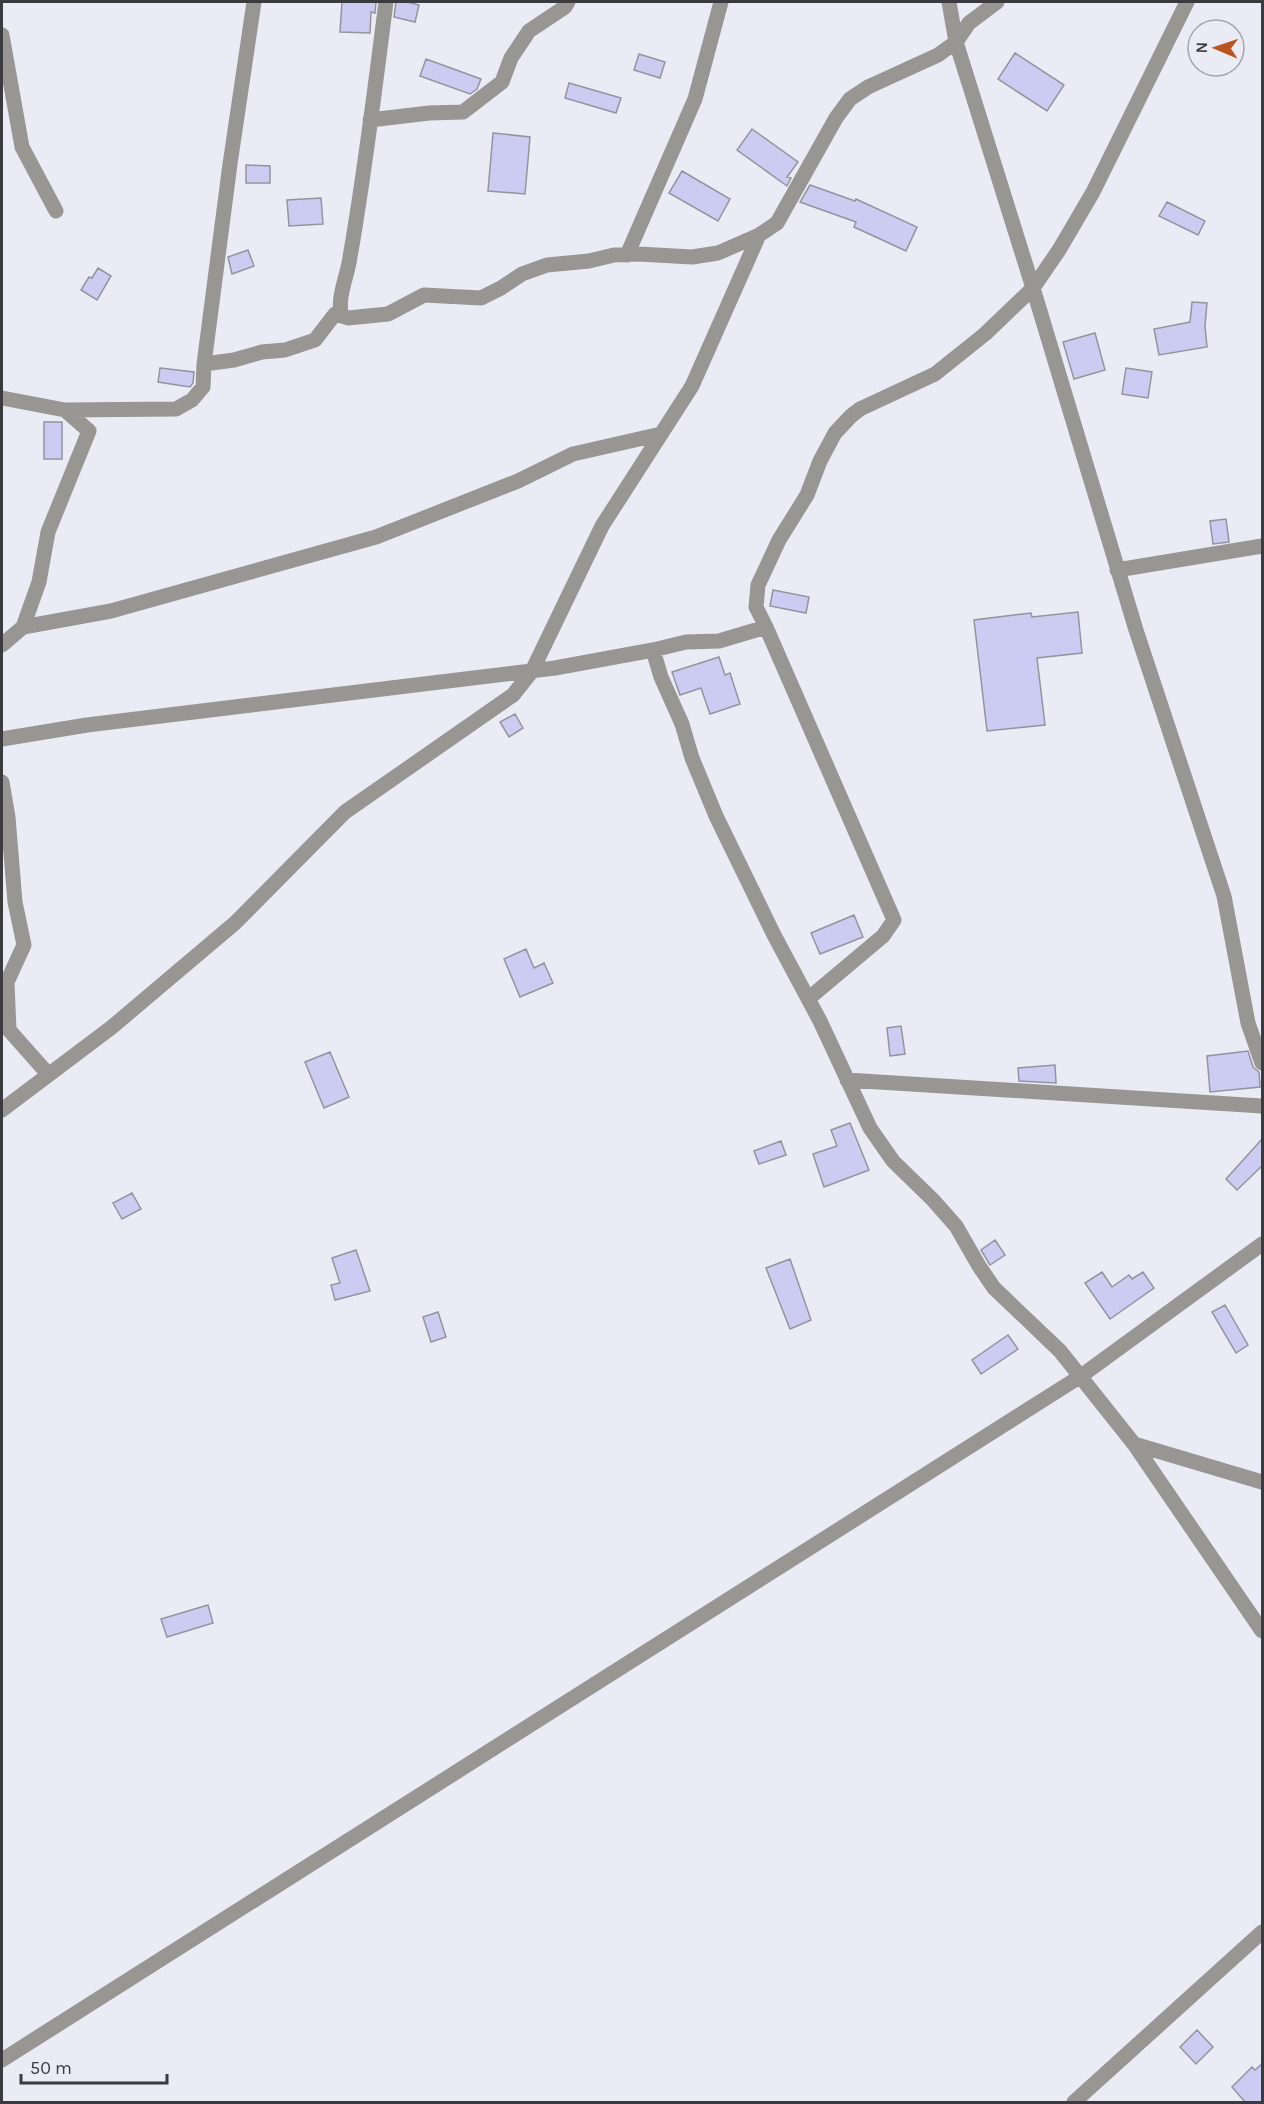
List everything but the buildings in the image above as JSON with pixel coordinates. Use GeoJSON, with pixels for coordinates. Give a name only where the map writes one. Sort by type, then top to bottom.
{"type":"FeatureCollection","features":[{"type":"Feature","properties":{"kind":"street"},"geometry":{"type":"LineString","coordinates":[[2,398],[65,410],[176,409],[192,400],[203,387],[230,164],[254,2]]}},
{"type":"Feature","properties":{"kind":"street"},"geometry":{"type":"LineString","coordinates":[[342,316],[340,305],[359,209],[386,2]]}},
{"type":"Feature","properties":{"kind":"street"},"geometry":{"type":"LineString","coordinates":[[370,120],[463,112],[502,82],[511,58],[529,30],[565,8],[568,2]]}},
{"type":"Feature","properties":{"kind":"street"},"geometry":{"type":"LineString","coordinates":[[627,255],[695,99],[721,2]]}},
{"type":"Feature","properties":{"kind":"street"},"geometry":{"type":"LineString","coordinates":[[949,2],[956,42],[1117,570],[1224,896],[1248,1023],[1263,1063]]}},
{"type":"Feature","properties":{"kind":"street"},"geometry":{"type":"LineString","coordinates":[[204,364],[234,360],[262,352],[285,350],[315,340],[335,314],[355,318],[388,314],[424,295],[481,297],[501,288],[522,274],[547,265],[589,261],[614,255],[692,258],[718,253],[759,235],[777,223],[836,118],[850,99],[867,87],[938,55],[956,42],[969,23],[997,2]]}},
{"type":"Feature","properties":{"kind":"street"},"geometry":{"type":"LineString","coordinates":[[808,999],[883,936],[894,920],[756,607],[758,585],[779,540],[807,495],[820,460],[835,433],[850,416],[860,409],[935,374],[985,334],[1032,288],[1059,250],[1093,192],[1187,2]]}},
{"type":"Feature","properties":{"kind":"street"},"geometry":{"type":"LineString","coordinates":[[2,35],[22,147],[56,211]]}},
{"type":"Feature","properties":{"kind":"street"},"geometry":{"type":"LineString","coordinates":[[2,1110],[112,1027],[235,923],[345,813],[513,695],[532,671],[602,526],[692,386],[759,235]]}},
{"type":"Feature","properties":{"kind":"street"},"geometry":{"type":"LineString","coordinates":[[2,645],[23,627],[39,582],[48,532],[89,431],[65,410]]}},
{"type":"Feature","properties":{"kind":"street"},"geometry":{"type":"LineString","coordinates":[[23,627],[111,611],[376,537],[518,481],[573,454],[661,434]]}},
{"type":"Feature","properties":{"kind":"street"},"geometry":{"type":"LineString","coordinates":[[1117,570],[1263,546]]}},
{"type":"Feature","properties":{"kind":"street"},"geometry":{"type":"LineString","coordinates":[[2,739],[110,722],[532,671],[686,642],[719,641],[766,627]]}},
{"type":"Feature","properties":{"kind":"street"},"geometry":{"type":"LineString","coordinates":[[653,650],[661,676],[682,724],[692,758],[716,816],[870,1128],[893,1161],[956,1226],[978,1266],[994,1288],[1060,1351],[1134,1444],[1263,1631]]}},
{"type":"Feature","properties":{"kind":"street"},"geometry":{"type":"LineString","coordinates":[[2,782],[8,817],[15,902],[24,945],[7,982],[9,1030],[48,1074]]}},
{"type":"Feature","properties":{"kind":"street"},"geometry":{"type":"LineString","coordinates":[[847,1080],[1263,1106]]}},
{"type":"Feature","properties":{"kind":"street"},"geometry":{"type":"LineString","coordinates":[[2,2060],[1081,1377],[1263,1244]]}},
{"type":"Feature","properties":{"kind":"street"},"geometry":{"type":"LineString","coordinates":[[1134,1444],[1263,1482]]}},
{"type":"Feature","properties":{"kind":"street"},"geometry":{"type":"LineString","coordinates":[[1074,2103],[1263,1932]]}}]}
